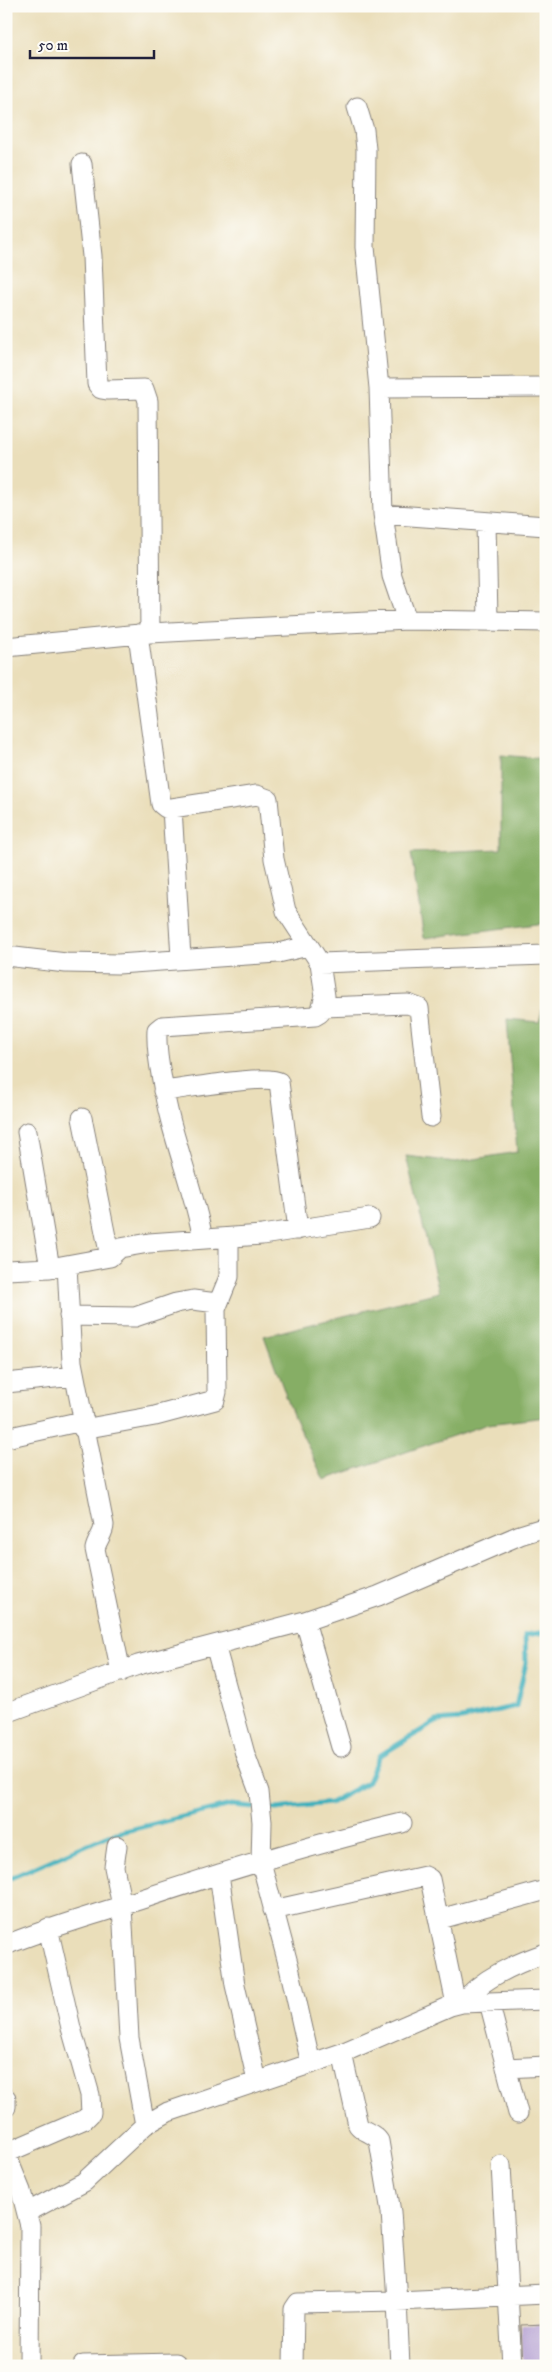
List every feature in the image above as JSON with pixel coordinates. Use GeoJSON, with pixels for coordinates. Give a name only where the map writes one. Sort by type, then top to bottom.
{"type":"FeatureCollection","features":[{"type":"Feature","properties":{"kind":"street"},"geometry":{"type":"LineString","coordinates":[[357,107],[364,130],[365,247],[379,388],[383,514],[392,576],[407,620]]}},
{"type":"Feature","properties":{"kind":"street"},"geometry":{"type":"LineString","coordinates":[[82,164],[92,256],[97,384],[101,389],[107,390],[144,389],[148,401],[144,634],[159,796],[166,808],[257,795],[268,798],[274,859],[286,911],[320,963],[325,996],[323,1007],[320,1013],[315,1016],[162,1026],[157,1030],[163,1091],[169,1121],[198,1209],[203,1239]]}},
{"type":"Feature","properties":{"kind":"street"},"geometry":{"type":"LineString","coordinates":[[379,388],[546,387]]}},
{"type":"Feature","properties":{"kind":"street"},"geometry":{"type":"LineString","coordinates":[[383,514],[546,526]]}},
{"type":"Feature","properties":{"kind":"street"},"geometry":{"type":"LineString","coordinates":[[486,522],[488,620]]}},
{"type":"Feature","properties":{"kind":"street"},"geometry":{"type":"LineString","coordinates":[[7,644],[144,634],[407,620],[546,622]]}},
{"type":"Feature","properties":{"kind":"street"},"geometry":{"type":"LineString","coordinates":[[172,808],[181,958]]}},
{"type":"Feature","properties":{"kind":"street"},"geometry":{"type":"LineString","coordinates":[[6,956],[84,964],[118,964],[181,958],[278,953],[308,946]]}},
{"type":"Feature","properties":{"kind":"street"},"geometry":{"type":"LineString","coordinates":[[320,963],[546,955]]}},
{"type":"Feature","properties":{"kind":"street"},"geometry":{"type":"LineString","coordinates":[[323,1007],[408,1004],[420,1008],[431,1118]]}},
{"type":"Feature","properties":{"kind":"street"},"geometry":{"type":"LineString","coordinates":[[163,1091],[226,1083],[271,1080],[279,1082],[298,1230]]}},
{"type":"Feature","properties":{"kind":"street"},"geometry":{"type":"LineString","coordinates":[[82,1118],[110,1256]]}},
{"type":"Feature","properties":{"kind":"street"},"geometry":{"type":"LineString","coordinates":[[27,1132],[69,1316],[74,1376],[104,1525],[104,1530],[96,1541],[95,1548],[121,1672]]}},
{"type":"Feature","properties":{"kind":"street"},"geometry":{"type":"LineString","coordinates":[[6,1270],[58,1266],[110,1256],[120,1248],[149,1243],[229,1238],[298,1230],[370,1218]]}},
{"type":"Feature","properties":{"kind":"street"},"geometry":{"type":"LineString","coordinates":[[6,1438],[83,1425],[155,1416],[215,1400],[217,1392],[215,1347],[217,1303],[225,1290],[229,1278],[229,1238]]}},
{"type":"Feature","properties":{"kind":"street"},"geometry":{"type":"LineString","coordinates":[[69,1316],[135,1317],[176,1303],[193,1300],[217,1303]]}},
{"type":"Feature","properties":{"kind":"street"},"geometry":{"type":"LineString","coordinates":[[6,1384],[74,1376]]}},
{"type":"Feature","properties":{"kind":"street"},"geometry":{"type":"LineString","coordinates":[[6,1712],[121,1672],[305,1621],[378,1596],[520,1534],[546,1527]]}},
{"type":"Feature","properties":{"kind":"street"},"geometry":{"type":"LineString","coordinates":[[305,1621],[341,1747]]}},
{"type":"Feature","properties":{"kind":"street"},"geometry":{"type":"LineString","coordinates":[[215,1645],[245,1754],[259,1792],[262,1822],[261,1862],[289,1967],[311,2064]]}},
{"type":"Feature","properties":{"kind":"street"},"geometry":{"type":"LineString","coordinates":[[6,1945],[48,1928],[328,1840],[402,1823]]}},
{"type":"Feature","properties":{"kind":"street"},"geometry":{"type":"LineString","coordinates":[[117,1846],[114,1867],[122,1906],[129,2038],[145,2125]]}},
{"type":"Feature","properties":{"kind":"street"},"geometry":{"type":"LineString","coordinates":[[219,1874],[236,1985],[257,2081]]}},
{"type":"Feature","properties":{"kind":"street"},"geometry":{"type":"LineString","coordinates":[[273,1910],[425,1876],[430,1879],[433,1885],[459,2003]]}},
{"type":"Feature","properties":{"kind":"street"},"geometry":{"type":"LineString","coordinates":[[440,1919],[546,1890]]}},
{"type":"Feature","properties":{"kind":"street"},"geometry":{"type":"LineString","coordinates":[[29,2366],[30,2226],[28,2212],[6,2153],[85,2119],[91,2113],[90,2095],[71,2028],[48,1928]]}},
{"type":"Feature","properties":{"kind":"street"},"geometry":{"type":"LineString","coordinates":[[459,2003],[485,1982],[527,1960],[546,1953]]}},
{"type":"Feature","properties":{"kind":"street"},"geometry":{"type":"LineString","coordinates":[[28,2212],[84,2182],[145,2125],[168,2112],[342,2053],[426,2015],[459,2003],[546,2000]]}},
{"type":"Feature","properties":{"kind":"street"},"geometry":{"type":"LineString","coordinates":[[489,2002],[518,2113]]}},
{"type":"Feature","properties":{"kind":"street"},"geometry":{"type":"LineString","coordinates":[[342,2053],[358,2125],[375,2135],[379,2141],[390,2212],[400,2366]]}},
{"type":"Feature","properties":{"kind":"street"},"geometry":{"type":"LineString","coordinates":[[506,2068],[546,2066]]}},
{"type":"Feature","properties":{"kind":"street"},"geometry":{"type":"LineString","coordinates":[[6,2098],[6,2107]]}},
{"type":"Feature","properties":{"kind":"street"},"geometry":{"type":"LineString","coordinates":[[501,2164],[512,2366]]}},
{"type":"Feature","properties":{"kind":"street"},"geometry":{"type":"LineString","coordinates":[[293,2366],[294,2309],[298,2304],[546,2294]]}},
{"type":"Feature","properties":{"kind":"street"},"geometry":{"type":"LineString","coordinates":[[83,2366],[176,2363],[179,2366]]}},
{"type":"Feature","properties":{"kind":"green space"},"geometry":{"type":"Polygon","coordinates":[[[501,755],[546,759],[546,923],[424,938],[411,853],[501,849],[501,755]]]}},
{"type":"Feature","properties":{"kind":"green space"},"geometry":{"type":"Polygon","coordinates":[[[546,995],[546,1417],[488,1424],[324,1480],[293,1415],[264,1336],[439,1292],[406,1156],[456,1162],[517,1152],[507,1019],[539,1022],[546,995]]]}},
{"type":"Feature","properties":{"kind":"building"},"geometry":{"type":"Polygon","coordinates":[[[546,2324],[546,2366],[523,2366],[521,2325],[546,2324]]]}},
{"type":"Feature","properties":{"kind":"waterway"},"geometry":{"type":"LineString","coordinates":[[6,1880],[109,1835],[231,1805],[276,1809],[330,1803],[368,1782],[379,1756],[437,1721],[462,1719],[516,1706],[526,1663],[525,1635],[546,1632]]}}]}
